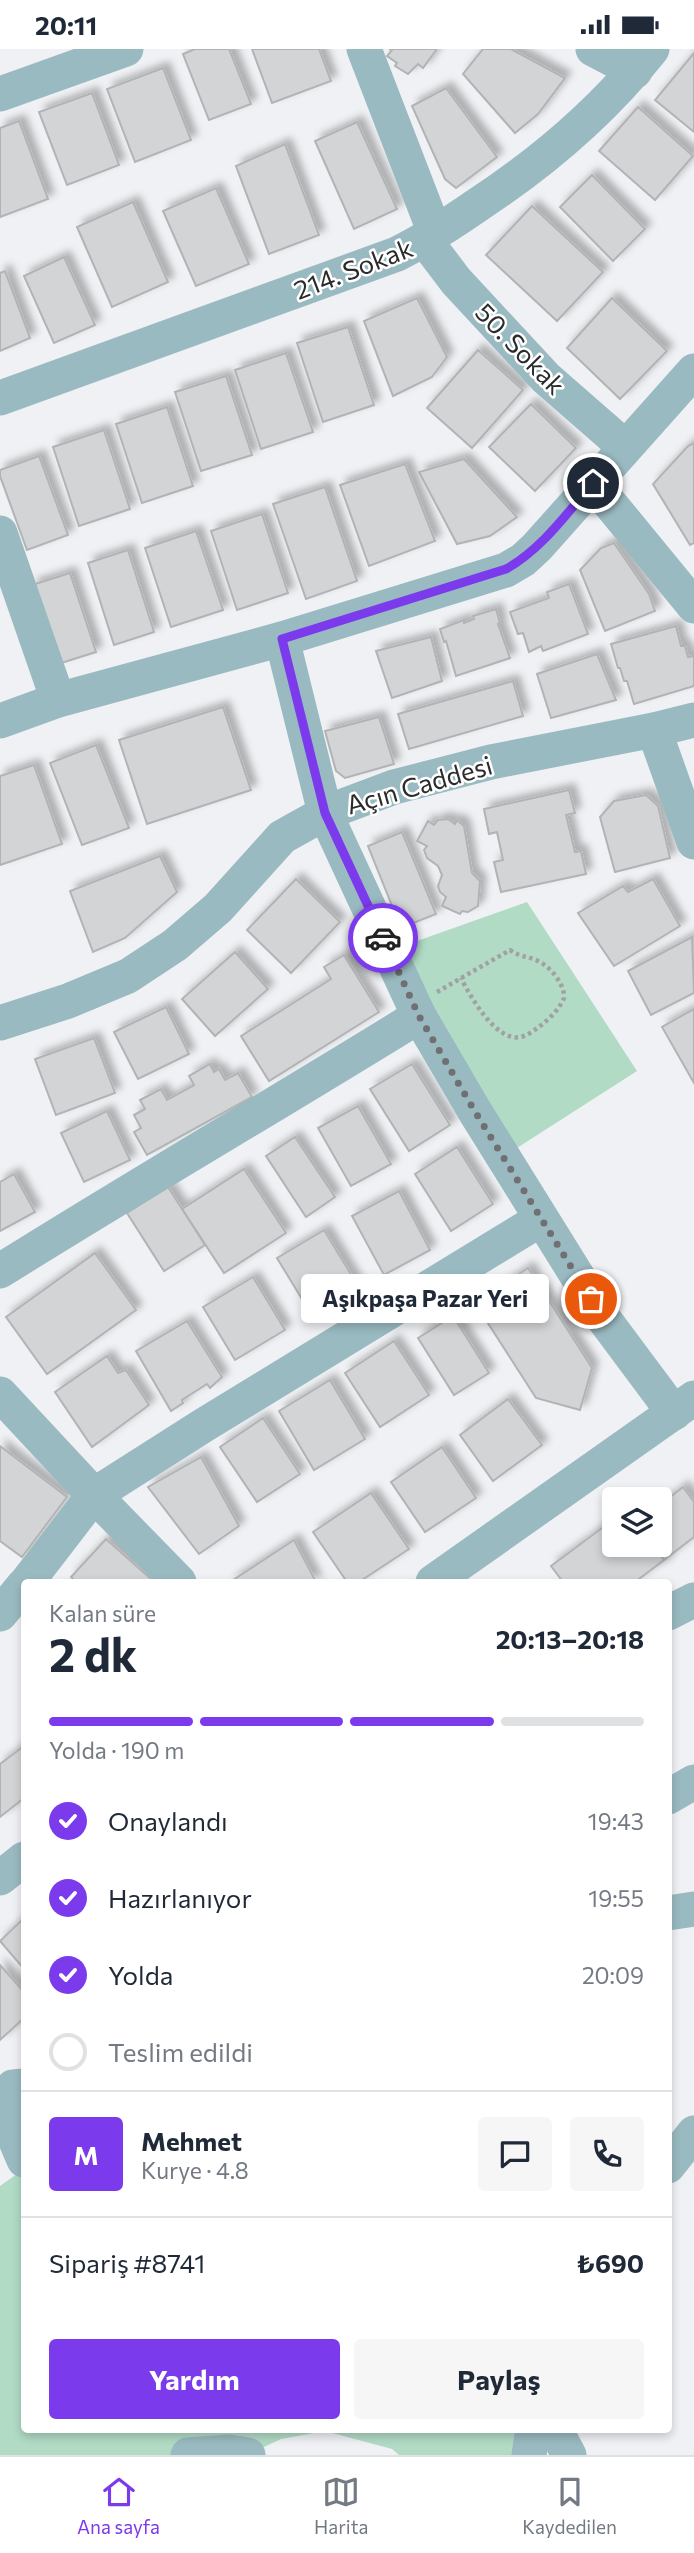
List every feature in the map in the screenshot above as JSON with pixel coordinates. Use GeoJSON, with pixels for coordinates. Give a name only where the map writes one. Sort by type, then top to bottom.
{"type":"FeatureCollection","features":[{"type":"Feature","properties":{"kind":"street"},"geometry":{"type":"LineString","coordinates":[[0,94],[126,49]]}},
{"type":"Feature","properties":{"kind":"street","name":"50. Sokak"},"geometry":{"type":"LineString","coordinates":[[364,49],[430,237],[456,281],[547,378],[625,447]]}},
{"type":"Feature","properties":{"kind":"street"},"geometry":{"type":"LineString","coordinates":[[593,49],[643,60]]}},
{"type":"Feature","properties":{"kind":"street","name":"214. Sokak"},"geometry":{"type":"LineString","coordinates":[[0,398],[397,254],[430,237],[525,173],[564,142],[605,104],[643,60]]}},
{"type":"Feature","properties":{"kind":"street"},"geometry":{"type":"LineString","coordinates":[[0,721],[58,699],[282,639],[506,569],[523,560],[537,547],[694,371]]}},
{"type":"Feature","properties":{"kind":"street"},"geometry":{"type":"LineString","coordinates":[[593,483],[689,589]]}},
{"type":"Feature","properties":{"kind":"street"},"geometry":{"type":"LineString","coordinates":[[0,533],[58,699]]}},
{"type":"Feature","properties":{"kind":"street"},"geometry":{"type":"LineString","coordinates":[[282,639],[325,813],[417,1011],[604,1319],[684,1406],[470,1572],[444,1579]]}},
{"type":"Feature","properties":{"kind":"street","name":"Açın Caddesi"},"geometry":{"type":"LineString","coordinates":[[0,1023],[68,1001],[128,976],[175,945],[218,908],[282,837],[325,813],[394,787],[491,762],[694,720]]}},
{"type":"Feature","properties":{"kind":"street"},"geometry":{"type":"LineString","coordinates":[[654,730],[694,842]]}},
{"type":"Feature","properties":{"kind":"street"},"geometry":{"type":"LineString","coordinates":[[0,1271],[153,1176],[250,1121],[417,1011]]}},
{"type":"Feature","properties":{"kind":"street"},"geometry":{"type":"LineString","coordinates":[[23,1579],[94,1495],[541,1219]]}},
{"type":"Feature","properties":{"kind":"street"},"geometry":{"type":"LineString","coordinates":[[0,1394],[176,1579]]}},
{"type":"Feature","properties":{"kind":"street"},"geometry":{"type":"LineString","coordinates":[[672,1611],[694,1600]]}},
{"type":"Feature","properties":{"kind":"street"},"geometry":{"type":"LineString","coordinates":[[672,1795],[694,1782]]}},
{"type":"Feature","properties":{"kind":"street"},"geometry":{"type":"LineString","coordinates":[[0,1878],[21,1861]]}},
{"type":"Feature","properties":{"kind":"street"},"geometry":{"type":"LineString","coordinates":[[672,1912],[694,1909]]}},
{"type":"Feature","properties":{"kind":"street"},"geometry":{"type":"LineString","coordinates":[[19,2086],[5,2102],[10,2127],[21,2153]]}},
{"type":"Feature","properties":{"kind":"street"},"geometry":{"type":"LineString","coordinates":[[672,2161],[694,2133]]}},
{"type":"Feature","properties":{"kind":"street"},"geometry":{"type":"LineString","coordinates":[[528,2455],[532,2433]]}},
{"type":"Feature","properties":{"kind":"street"},"geometry":{"type":"LineString","coordinates":[[557,2433],[569,2455]]}},
{"type":"Feature","properties":{"kind":"street"},"geometry":{"type":"LineString","coordinates":[[188,2455],[229,2452],[248,2455]]}},
{"type":"Feature","properties":{"kind":"path"},"geometry":{"type":"LineString","coordinates":[[417,1011],[461,978],[510,950],[543,964],[564,988],[564,998],[555,1013],[545,1022],[528,1035],[515,1038],[504,1033],[487,1018],[472,1000],[461,978]]}},
{"type":"Feature","properties":{"kind":"green space"},"geometry":{"type":"Polygon","coordinates":[[[527,902],[637,1071],[503,1157],[389,951],[527,902]]]}},
{"type":"Feature","properties":{"kind":"green space"},"geometry":{"type":"Polygon","coordinates":[[[21,2171],[21,2433],[314,2433],[281,2439],[247,2455],[0,2455],[0,2186],[21,2171]]]}},
{"type":"Feature","properties":{"kind":"green space"},"geometry":{"type":"Polygon","coordinates":[[[332,2433],[532,2433],[529,2455],[399,2455],[392,2449],[332,2433]]]}},
{"type":"Feature","properties":{"kind":"building"},"geometry":{"type":"Polygon","coordinates":[[[195,49],[229,49],[251,104],[209,120],[183,54],[195,49]]]}},
{"type":"Feature","properties":{"kind":"building"},"geometry":{"type":"Polygon","coordinates":[[[252,49],[319,49],[331,81],[272,103],[252,49]]]}},
{"type":"Feature","properties":{"kind":"building"},"geometry":{"type":"Polygon","coordinates":[[[389,49],[437,49],[423,68],[418,64],[408,74],[395,66],[397,63],[387,56],[392,50],[389,49]]]}},
{"type":"Feature","properties":{"kind":"building"},"geometry":{"type":"Polygon","coordinates":[[[483,49],[511,49],[565,78],[538,114],[515,133],[463,74],[483,49]]]}},
{"type":"Feature","properties":{"kind":"building"},"geometry":{"type":"Polygon","coordinates":[[[694,53],[694,132],[655,100],[694,53]]]}},
{"type":"Feature","properties":{"kind":"building"},"geometry":{"type":"Polygon","coordinates":[[[163,68],[191,140],[135,162],[107,89],[163,68]]]}},
{"type":"Feature","properties":{"kind":"building"},"geometry":{"type":"Polygon","coordinates":[[[446,88],[497,157],[456,188],[445,179],[412,106],[446,88]]]}},
{"type":"Feature","properties":{"kind":"building"},"geometry":{"type":"Polygon","coordinates":[[[92,93],[119,165],[67,185],[39,112],[92,93]]]}},
{"type":"Feature","properties":{"kind":"building"},"geometry":{"type":"Polygon","coordinates":[[[638,107],[693,156],[655,200],[599,151],[638,107]]]}},
{"type":"Feature","properties":{"kind":"building"},"geometry":{"type":"Polygon","coordinates":[[[19,121],[48,199],[0,217],[0,128],[19,121]]]}},
{"type":"Feature","properties":{"kind":"building"},"geometry":{"type":"Polygon","coordinates":[[[357,122],[397,209],[354,229],[315,141],[357,122]]]}},
{"type":"Feature","properties":{"kind":"building"},"geometry":{"type":"Polygon","coordinates":[[[285,144],[319,235],[269,254],[236,166],[285,144]]]}},
{"type":"Feature","properties":{"kind":"building"},"geometry":{"type":"Polygon","coordinates":[[[592,175],[645,229],[613,261],[560,207],[592,175]]]}},
{"type":"Feature","properties":{"kind":"building"},"geometry":{"type":"Polygon","coordinates":[[[216,188],[249,264],[196,286],[163,211],[216,188]]]}},
{"type":"Feature","properties":{"kind":"building"},"geometry":{"type":"Polygon","coordinates":[[[133,202],[168,282],[112,307],[77,227],[133,202]]]}},
{"type":"Feature","properties":{"kind":"building"},"geometry":{"type":"Polygon","coordinates":[[[532,206],[603,272],[557,321],[486,255],[532,206]]]}},
{"type":"Feature","properties":{"kind":"building"},"geometry":{"type":"Polygon","coordinates":[[[64,257],[95,325],[54,343],[24,276],[64,257]]]}},
{"type":"Feature","properties":{"kind":"building"},"geometry":{"type":"Polygon","coordinates":[[[5,271],[30,338],[0,351],[0,273],[5,271]]]}},
{"type":"Feature","properties":{"kind":"building"},"geometry":{"type":"Polygon","coordinates":[[[417,298],[447,357],[432,377],[393,396],[364,321],[417,298]]]}},
{"type":"Feature","properties":{"kind":"building"},"geometry":{"type":"Polygon","coordinates":[[[612,298],[667,351],[620,399],[567,348],[612,298]]]}},
{"type":"Feature","properties":{"kind":"building"},"geometry":{"type":"Polygon","coordinates":[[[348,327],[374,405],[323,422],[297,343],[348,327]]]}},
{"type":"Feature","properties":{"kind":"building"},"geometry":{"type":"Polygon","coordinates":[[[478,350],[523,390],[472,448],[427,408],[478,350]]]}},
{"type":"Feature","properties":{"kind":"building"},"geometry":{"type":"Polygon","coordinates":[[[286,353],[313,432],[261,449],[235,370],[286,353]]]}},
{"type":"Feature","properties":{"kind":"building"},"geometry":{"type":"Polygon","coordinates":[[[226,376],[252,455],[201,471],[175,392],[226,376]]]}},
{"type":"Feature","properties":{"kind":"building"},"geometry":{"type":"Polygon","coordinates":[[[531,404],[576,448],[535,491],[489,447],[531,404]]]}},
{"type":"Feature","properties":{"kind":"building"},"geometry":{"type":"Polygon","coordinates":[[[167,407],[193,486],[142,503],[116,424],[167,407]]]}},
{"type":"Feature","properties":{"kind":"building"},"geometry":{"type":"Polygon","coordinates":[[[104,430],[130,509],[79,526],[53,447],[104,430]]]}},
{"type":"Feature","properties":{"kind":"building"},"geometry":{"type":"Polygon","coordinates":[[[694,443],[694,543],[690,545],[653,484],[688,446],[694,443]]]}},
{"type":"Feature","properties":{"kind":"building"},"geometry":{"type":"Polygon","coordinates":[[[39,456],[68,535],[27,550],[0,470],[39,456]]]}},
{"type":"Feature","properties":{"kind":"building"},"geometry":{"type":"Polygon","coordinates":[[[464,459],[517,517],[490,536],[457,544],[419,472],[464,459]]]}},
{"type":"Feature","properties":{"kind":"building"},"geometry":{"type":"Polygon","coordinates":[[[405,464],[435,541],[369,566],[340,485],[405,464]]]}},
{"type":"Feature","properties":{"kind":"building"},"geometry":{"type":"Polygon","coordinates":[[[325,487],[357,581],[306,599],[273,504],[325,487]]]}},
{"type":"Feature","properties":{"kind":"building"},"geometry":{"type":"Polygon","coordinates":[[[262,514],[288,593],[237,610],[211,531],[262,514]]]}},
{"type":"Feature","properties":{"kind":"building"},"geometry":{"type":"Polygon","coordinates":[[[196,531],[223,610],[171,627],[145,548],[196,531]]]}},
{"type":"Feature","properties":{"kind":"building"},"geometry":{"type":"Polygon","coordinates":[[[614,543],[649,594],[655,611],[605,631],[580,570],[601,548],[614,543]]]}},
{"type":"Feature","properties":{"kind":"building"},"geometry":{"type":"Polygon","coordinates":[[[128,550],[154,632],[114,645],[88,563],[128,550]]]}},
{"type":"Feature","properties":{"kind":"building"},"geometry":{"type":"Polygon","coordinates":[[[70,573],[96,652],[58,664],[32,585],[70,573]]]}},
{"type":"Feature","properties":{"kind":"building"},"geometry":{"type":"Polygon","coordinates":[[[569,584],[588,634],[543,651],[541,646],[529,652],[523,633],[518,634],[510,612],[549,598],[547,592],[569,584]]]}},
{"type":"Feature","properties":{"kind":"building"},"geometry":{"type":"Polygon","coordinates":[[[496,609],[500,623],[498,624],[510,658],[456,676],[440,629],[464,620],[464,623],[474,619],[473,616],[496,609]]]}},
{"type":"Feature","properties":{"kind":"building"},"geometry":{"type":"Polygon","coordinates":[[[676,626],[681,646],[685,646],[688,657],[694,656],[694,686],[634,704],[611,644],[676,626]]]}},
{"type":"Feature","properties":{"kind":"building"},"geometry":{"type":"Polygon","coordinates":[[[431,637],[442,681],[392,698],[376,651],[431,637]]]}},
{"type":"Feature","properties":{"kind":"building"},"geometry":{"type":"Polygon","coordinates":[[[597,654],[616,700],[551,718],[537,674],[597,654]]]}},
{"type":"Feature","properties":{"kind":"building"},"geometry":{"type":"Polygon","coordinates":[[[513,681],[523,716],[409,749],[398,714],[513,681]]]}},
{"type":"Feature","properties":{"kind":"building"},"geometry":{"type":"Polygon","coordinates":[[[223,707],[251,790],[147,824],[119,740],[223,707]]]}},
{"type":"Feature","properties":{"kind":"building"},"geometry":{"type":"Polygon","coordinates":[[[379,717],[394,764],[345,778],[336,771],[325,731],[379,717]]]}},
{"type":"Feature","properties":{"kind":"building"},"geometry":{"type":"Polygon","coordinates":[[[96,745],[129,828],[82,845],[50,763],[96,745]]]}},
{"type":"Feature","properties":{"kind":"building"},"geometry":{"type":"Polygon","coordinates":[[[34,765],[62,844],[0,865],[0,776],[34,765]]]}},
{"type":"Feature","properties":{"kind":"building"},"geometry":{"type":"Polygon","coordinates":[[[569,790],[575,813],[566,815],[575,852],[581,851],[586,874],[501,892],[494,862],[503,860],[497,832],[489,834],[484,809],[569,790]]]}},
{"type":"Feature","properties":{"kind":"building"},"geometry":{"type":"Polygon","coordinates":[[[646,795],[658,806],[670,858],[615,872],[600,817],[614,801],[646,795]]]}},
{"type":"Feature","properties":{"kind":"building"},"geometry":{"type":"Polygon","coordinates":[[[448,819],[455,824],[457,820],[464,826],[472,873],[480,881],[478,906],[460,914],[442,906],[446,897],[438,886],[442,875],[438,866],[427,858],[424,850],[427,846],[417,841],[428,821],[434,825],[438,820],[448,819]]]}},
{"type":"Feature","properties":{"kind":"building"},"geometry":{"type":"Polygon","coordinates":[[[402,832],[436,914],[401,928],[368,846],[402,832]]]}},
{"type":"Feature","properties":{"kind":"building"},"geometry":{"type":"Polygon","coordinates":[[[160,856],[177,892],[125,938],[93,952],[70,891],[160,856]]]}},
{"type":"Feature","properties":{"kind":"building"},"geometry":{"type":"Polygon","coordinates":[[[296,879],[340,922],[291,973],[247,930],[296,879]]]}},
{"type":"Feature","properties":{"kind":"building"},"geometry":{"type":"Polygon","coordinates":[[[653,879],[680,926],[614,966],[578,913],[623,886],[628,892],[653,879]]]}},
{"type":"Feature","properties":{"kind":"building"},"geometry":{"type":"Polygon","coordinates":[[[692,937],[694,993],[651,1015],[628,971],[692,937]]]}},
{"type":"Feature","properties":{"kind":"building"},"geometry":{"type":"Polygon","coordinates":[[[235,952],[268,989],[215,1036],[182,999],[235,952]]]}},
{"type":"Feature","properties":{"kind":"building"},"geometry":{"type":"Polygon","coordinates":[[[344,955],[379,1012],[269,1081],[241,1036],[331,979],[324,967],[344,955]]]}},
{"type":"Feature","properties":{"kind":"building"},"geometry":{"type":"Polygon","coordinates":[[[166,1007],[189,1054],[138,1079],[114,1032],[166,1007]]]}},
{"type":"Feature","properties":{"kind":"building"},"geometry":{"type":"Polygon","coordinates":[[[694,1009],[694,1083],[662,1027],[694,1009]]]}},
{"type":"Feature","properties":{"kind":"building"},"geometry":{"type":"Polygon","coordinates":[[[94,1038],[115,1093],[56,1115],[35,1059],[94,1038]]]}},
{"type":"Feature","properties":{"kind":"building"},"geometry":{"type":"Polygon","coordinates":[[[210,1064],[214,1072],[219,1069],[225,1080],[238,1073],[252,1097],[147,1155],[134,1132],[141,1128],[134,1115],[145,1109],[140,1100],[161,1089],[167,1100],[194,1085],[189,1076],[210,1064]]]}},
{"type":"Feature","properties":{"kind":"building"},"geometry":{"type":"Polygon","coordinates":[[[412,1064],[450,1125],[409,1151],[370,1089],[412,1064]]]}},
{"type":"Feature","properties":{"kind":"building"},"geometry":{"type":"Polygon","coordinates":[[[358,1106],[391,1164],[351,1186],[318,1128],[358,1106]]]}},
{"type":"Feature","properties":{"kind":"building"},"geometry":{"type":"Polygon","coordinates":[[[107,1111],[130,1160],[84,1182],[61,1133],[107,1111]]]}},
{"type":"Feature","properties":{"kind":"building"},"geometry":{"type":"Polygon","coordinates":[[[295,1137],[335,1197],[306,1217],[266,1156],[295,1137]]]}},
{"type":"Feature","properties":{"kind":"building"},"geometry":{"type":"Polygon","coordinates":[[[457,1147],[493,1204],[451,1231],[415,1174],[457,1147]]]}},
{"type":"Feature","properties":{"kind":"building"},"geometry":{"type":"Polygon","coordinates":[[[244,1169],[286,1233],[224,1273],[182,1209],[244,1169]]]}},
{"type":"Feature","properties":{"kind":"building"},"geometry":{"type":"Polygon","coordinates":[[[14,1174],[35,1212],[0,1231],[0,1182],[14,1174]]]}},
{"type":"Feature","properties":{"kind":"building"},"geometry":{"type":"Polygon","coordinates":[[[168,1187],[205,1245],[164,1271],[127,1213],[168,1187]]]}},
{"type":"Feature","properties":{"kind":"building"},"geometry":{"type":"Polygon","coordinates":[[[399,1191],[430,1250],[384,1275],[352,1216],[399,1191]]]}},
{"type":"Feature","properties":{"kind":"building"},"geometry":{"type":"Polygon","coordinates":[[[324,1230],[358,1286],[311,1314],[277,1258],[324,1230]]]}},
{"type":"Feature","properties":{"kind":"building"},"geometry":{"type":"Polygon","coordinates":[[[95,1253],[136,1310],[47,1374],[6,1317],[95,1253]]]}},
{"type":"Feature","properties":{"kind":"building"},"geometry":{"type":"Polygon","coordinates":[[[528,1268],[592,1368],[580,1410],[536,1398],[475,1303],[528,1268]]]}},
{"type":"Feature","properties":{"kind":"building"},"geometry":{"type":"Polygon","coordinates":[[[253,1277],[285,1330],[235,1360],[203,1307],[253,1277]]]}},
{"type":"Feature","properties":{"kind":"building"},"geometry":{"type":"Polygon","coordinates":[[[453,1316],[489,1373],[454,1395],[418,1338],[453,1316]]]}},
{"type":"Feature","properties":{"kind":"building"},"geometry":{"type":"Polygon","coordinates":[[[187,1321],[222,1377],[210,1388],[207,1384],[182,1400],[183,1403],[171,1411],[136,1351],[187,1321]]]}},
{"type":"Feature","properties":{"kind":"building"},"geometry":{"type":"Polygon","coordinates":[[[394,1341],[429,1395],[380,1427],[345,1373],[394,1341]]]}},
{"type":"Feature","properties":{"kind":"building"},"geometry":{"type":"Polygon","coordinates":[[[107,1356],[118,1373],[126,1370],[149,1405],[92,1447],[55,1392],[107,1356]]]}},
{"type":"Feature","properties":{"kind":"building"},"geometry":{"type":"Polygon","coordinates":[[[330,1380],[365,1439],[314,1470],[279,1411],[330,1380]]]}},
{"type":"Feature","properties":{"kind":"building"},"geometry":{"type":"Polygon","coordinates":[[[508,1399],[542,1445],[493,1481],[460,1435],[508,1399]]]}},
{"type":"Feature","properties":{"kind":"building"},"geometry":{"type":"Polygon","coordinates":[[[263,1418],[300,1474],[257,1502],[220,1447],[263,1418]]]}},
{"type":"Feature","properties":{"kind":"building"},"geometry":{"type":"Polygon","coordinates":[[[0,1446],[67,1497],[22,1557],[0,1541],[0,1446]]]}},
{"type":"Feature","properties":{"kind":"building"},"geometry":{"type":"Polygon","coordinates":[[[442,1447],[476,1498],[425,1532],[391,1482],[442,1447]]]}},
{"type":"Feature","properties":{"kind":"building"},"geometry":{"type":"Polygon","coordinates":[[[201,1457],[239,1526],[199,1554],[148,1487],[201,1457]]]}},
{"type":"Feature","properties":{"kind":"building"},"geometry":{"type":"Polygon","coordinates":[[[683,1487],[694,1502],[694,1537],[672,1554],[672,1496],[683,1487]]]}},
{"type":"Feature","properties":{"kind":"building"},"geometry":{"type":"Polygon","coordinates":[[[371,1493],[409,1549],[364,1579],[345,1579],[313,1532],[371,1493]]]}},
{"type":"Feature","properties":{"kind":"building"},"geometry":{"type":"Polygon","coordinates":[[[602,1528],[602,1557],[662,1557],[664,1560],[639,1579],[561,1579],[551,1566],[602,1528]]]}},
{"type":"Feature","properties":{"kind":"building"},"geometry":{"type":"Polygon","coordinates":[[[106,1539],[151,1579],[73,1579],[71,1577],[106,1539]]]}},
{"type":"Feature","properties":{"kind":"building"},"geometry":{"type":"Polygon","coordinates":[[[294,1540],[314,1579],[235,1579],[294,1540]]]}},
{"type":"Feature","properties":{"kind":"building"},"geometry":{"type":"Polygon","coordinates":[[[21,1748],[21,1800],[0,1817],[0,1764],[21,1748]]]}},
{"type":"Feature","properties":{"kind":"building"},"geometry":{"type":"Polygon","coordinates":[[[21,1921],[21,1966],[0,1941],[21,1921]]]}},
{"type":"Feature","properties":{"kind":"building"},"geometry":{"type":"Polygon","coordinates":[[[0,1965],[21,1989],[21,2021],[0,2040],[0,1965]]]}},
{"type":"Feature","properties":{"kind":"way so far"},"geometry":{"type":"LineString","coordinates":[[383,938],[419,1016],[591,1299]]}},
{"type":"Feature","properties":{"kind":"place","name":"Aşıkpaşa Pazar Yeri"},"geometry":{"type":"Point","coordinates":[591,1299]}},
{"type":"Feature","properties":{"kind":"route"},"geometry":{"type":"LineString","coordinates":[[383,938],[325,813],[282,639],[506,569],[523,560],[537,547],[593,483]]}}]}
